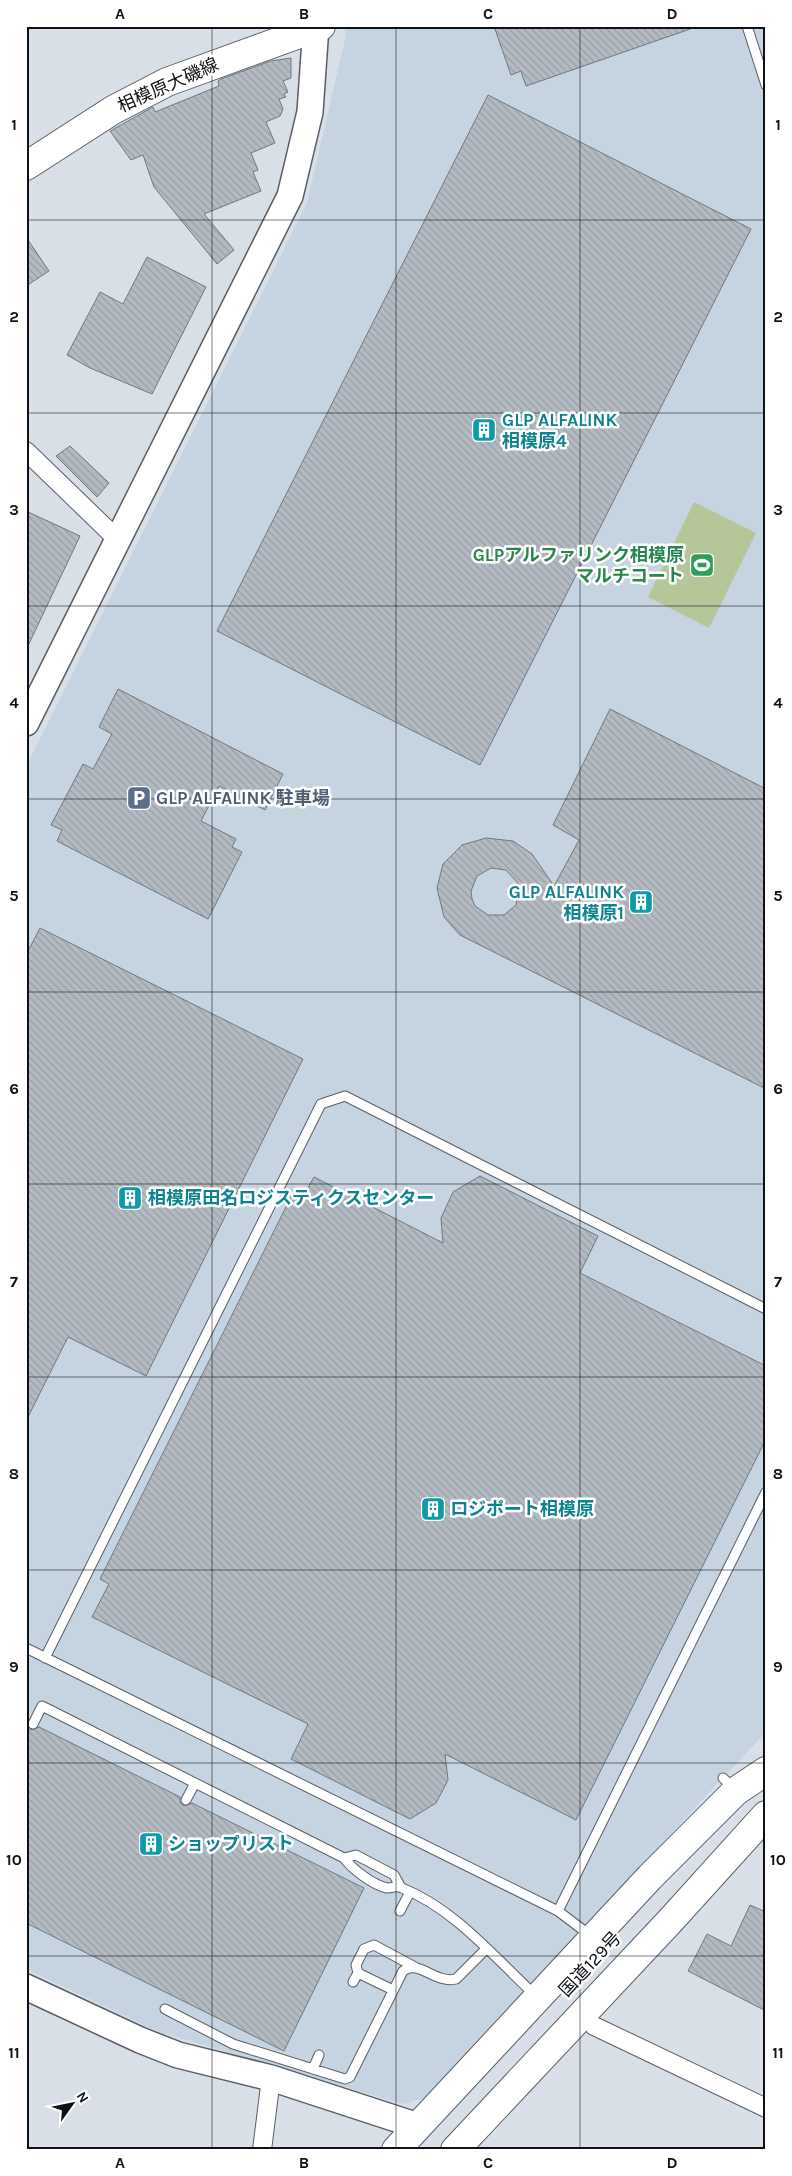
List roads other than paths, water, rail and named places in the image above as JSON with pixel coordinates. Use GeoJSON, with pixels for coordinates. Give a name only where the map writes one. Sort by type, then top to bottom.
{"type":"FeatureCollection","features":[{"type":"Feature","properties":{"kind":"main road","name":"相模原大磯線"},"geometry":{"type":"LineString","coordinates":[[26,166],[113,110],[167,82],[318,27]]}},
{"type":"Feature","properties":{"kind":"main road"},"geometry":{"type":"LineString","coordinates":[[396,2150],[417,2138],[538,1998],[730,1784],[766,1771]]}},
{"type":"Feature","properties":{"kind":"main road","name":"国道129号"},"geometry":{"type":"LineString","coordinates":[[417,2138],[766,1782]]}},
{"type":"Feature","properties":{"kind":"main road"},"geometry":{"type":"LineString","coordinates":[[479,2150],[594,2026],[684,1933],[720,1890],[765,1816]]}},
{"type":"Feature","properties":{"kind":"main road","name":"国道129号"},"geometry":{"type":"LineString","coordinates":[[455,2150],[671,1920],[765,1816]]}},
{"type":"Feature","properties":{"kind":"street"},"geometry":{"type":"LineString","coordinates":[[26,723],[290,196],[310,112],[318,27]]}},
{"type":"Feature","properties":{"kind":"street"},"geometry":{"type":"LineString","coordinates":[[26,451],[118,540]]}},
{"type":"Feature","properties":{"kind":"street"},"geometry":{"type":"LineString","coordinates":[[26,1986],[140,2040],[178,2055],[271,2078],[417,2138]]}},
{"type":"Feature","properties":{"kind":"street"},"geometry":{"type":"LineString","coordinates":[[594,2026],[766,2108]]}},
{"type":"Feature","properties":{"kind":"street"},"geometry":{"type":"LineString","coordinates":[[262,2150],[271,2078]]}},
{"type":"Feature","properties":{"kind":"lane"},"geometry":{"type":"LineString","coordinates":[[747,26],[766,85]]}},
{"type":"Feature","properties":{"kind":"lane"},"geometry":{"type":"LineString","coordinates":[[45,1658],[322,1104],[345,1096],[766,1309]]}},
{"type":"Feature","properties":{"kind":"lane"},"geometry":{"type":"LineString","coordinates":[[558,1911],[766,1492]]}},
{"type":"Feature","properties":{"kind":"lane"},"geometry":{"type":"LineString","coordinates":[[26,1648],[558,1911],[593,1938]]}},
{"type":"Feature","properties":{"kind":"lane"},"geometry":{"type":"LineString","coordinates":[[34,1724],[42,1706],[344,1858],[352,1870],[387,1888],[400,1886]]}},
{"type":"Feature","properties":{"kind":"lane"},"geometry":{"type":"LineString","coordinates":[[186,1800],[195,1783]]}},
{"type":"Feature","properties":{"kind":"lane"},"geometry":{"type":"LineString","coordinates":[[344,1858],[356,1855],[394,1875],[400,1886],[428,1901],[464,1927],[538,1998]]}},
{"type":"Feature","properties":{"kind":"lane"},"geometry":{"type":"LineString","coordinates":[[400,1911],[410,1892]]}},
{"type":"Feature","properties":{"kind":"lane"},"geometry":{"type":"LineString","coordinates":[[353,1982],[358,1973],[356,1965],[364,1949],[374,1945],[382,1946],[441,1980],[456,1979],[486,1948]]}},
{"type":"Feature","properties":{"kind":"lane"},"geometry":{"type":"LineString","coordinates":[[165,2009],[233,2044],[346,2079],[350,2077],[403,1970],[415,1966]]}},
{"type":"Feature","properties":{"kind":"lane"},"geometry":{"type":"LineString","coordinates":[[358,1973],[393,1990]]}},
{"type":"Feature","properties":{"kind":"lane"},"geometry":{"type":"LineString","coordinates":[[313,2069],[319,2055]]}},
{"type":"Feature","properties":{"kind":"place","name":"GLP ALFALINK 相模原4"},"geometry":{"type":"Point","coordinates":[484,430]}},
{"type":"Feature","properties":{"kind":"place","name":"GLPアルファリンク相模原 マルチコート"},"geometry":{"type":"Point","coordinates":[702,565]}},
{"type":"Feature","properties":{"kind":"place","name":"GLP ALFALINK 駐車場"},"geometry":{"type":"Point","coordinates":[139,798]}},
{"type":"Feature","properties":{"kind":"place","name":"GLP ALFALINK 相模原1"},"geometry":{"type":"Point","coordinates":[641,902]}},
{"type":"Feature","properties":{"kind":"place","name":"相模原田名ロジスティクスセンター"},"geometry":{"type":"Point","coordinates":[130,1198]}},
{"type":"Feature","properties":{"kind":"place","name":"ロジポート相模原"},"geometry":{"type":"Point","coordinates":[433,1509]}},
{"type":"Feature","properties":{"kind":"place","name":"ショップリスト"},"geometry":{"type":"Point","coordinates":[151,1844]}}]}
